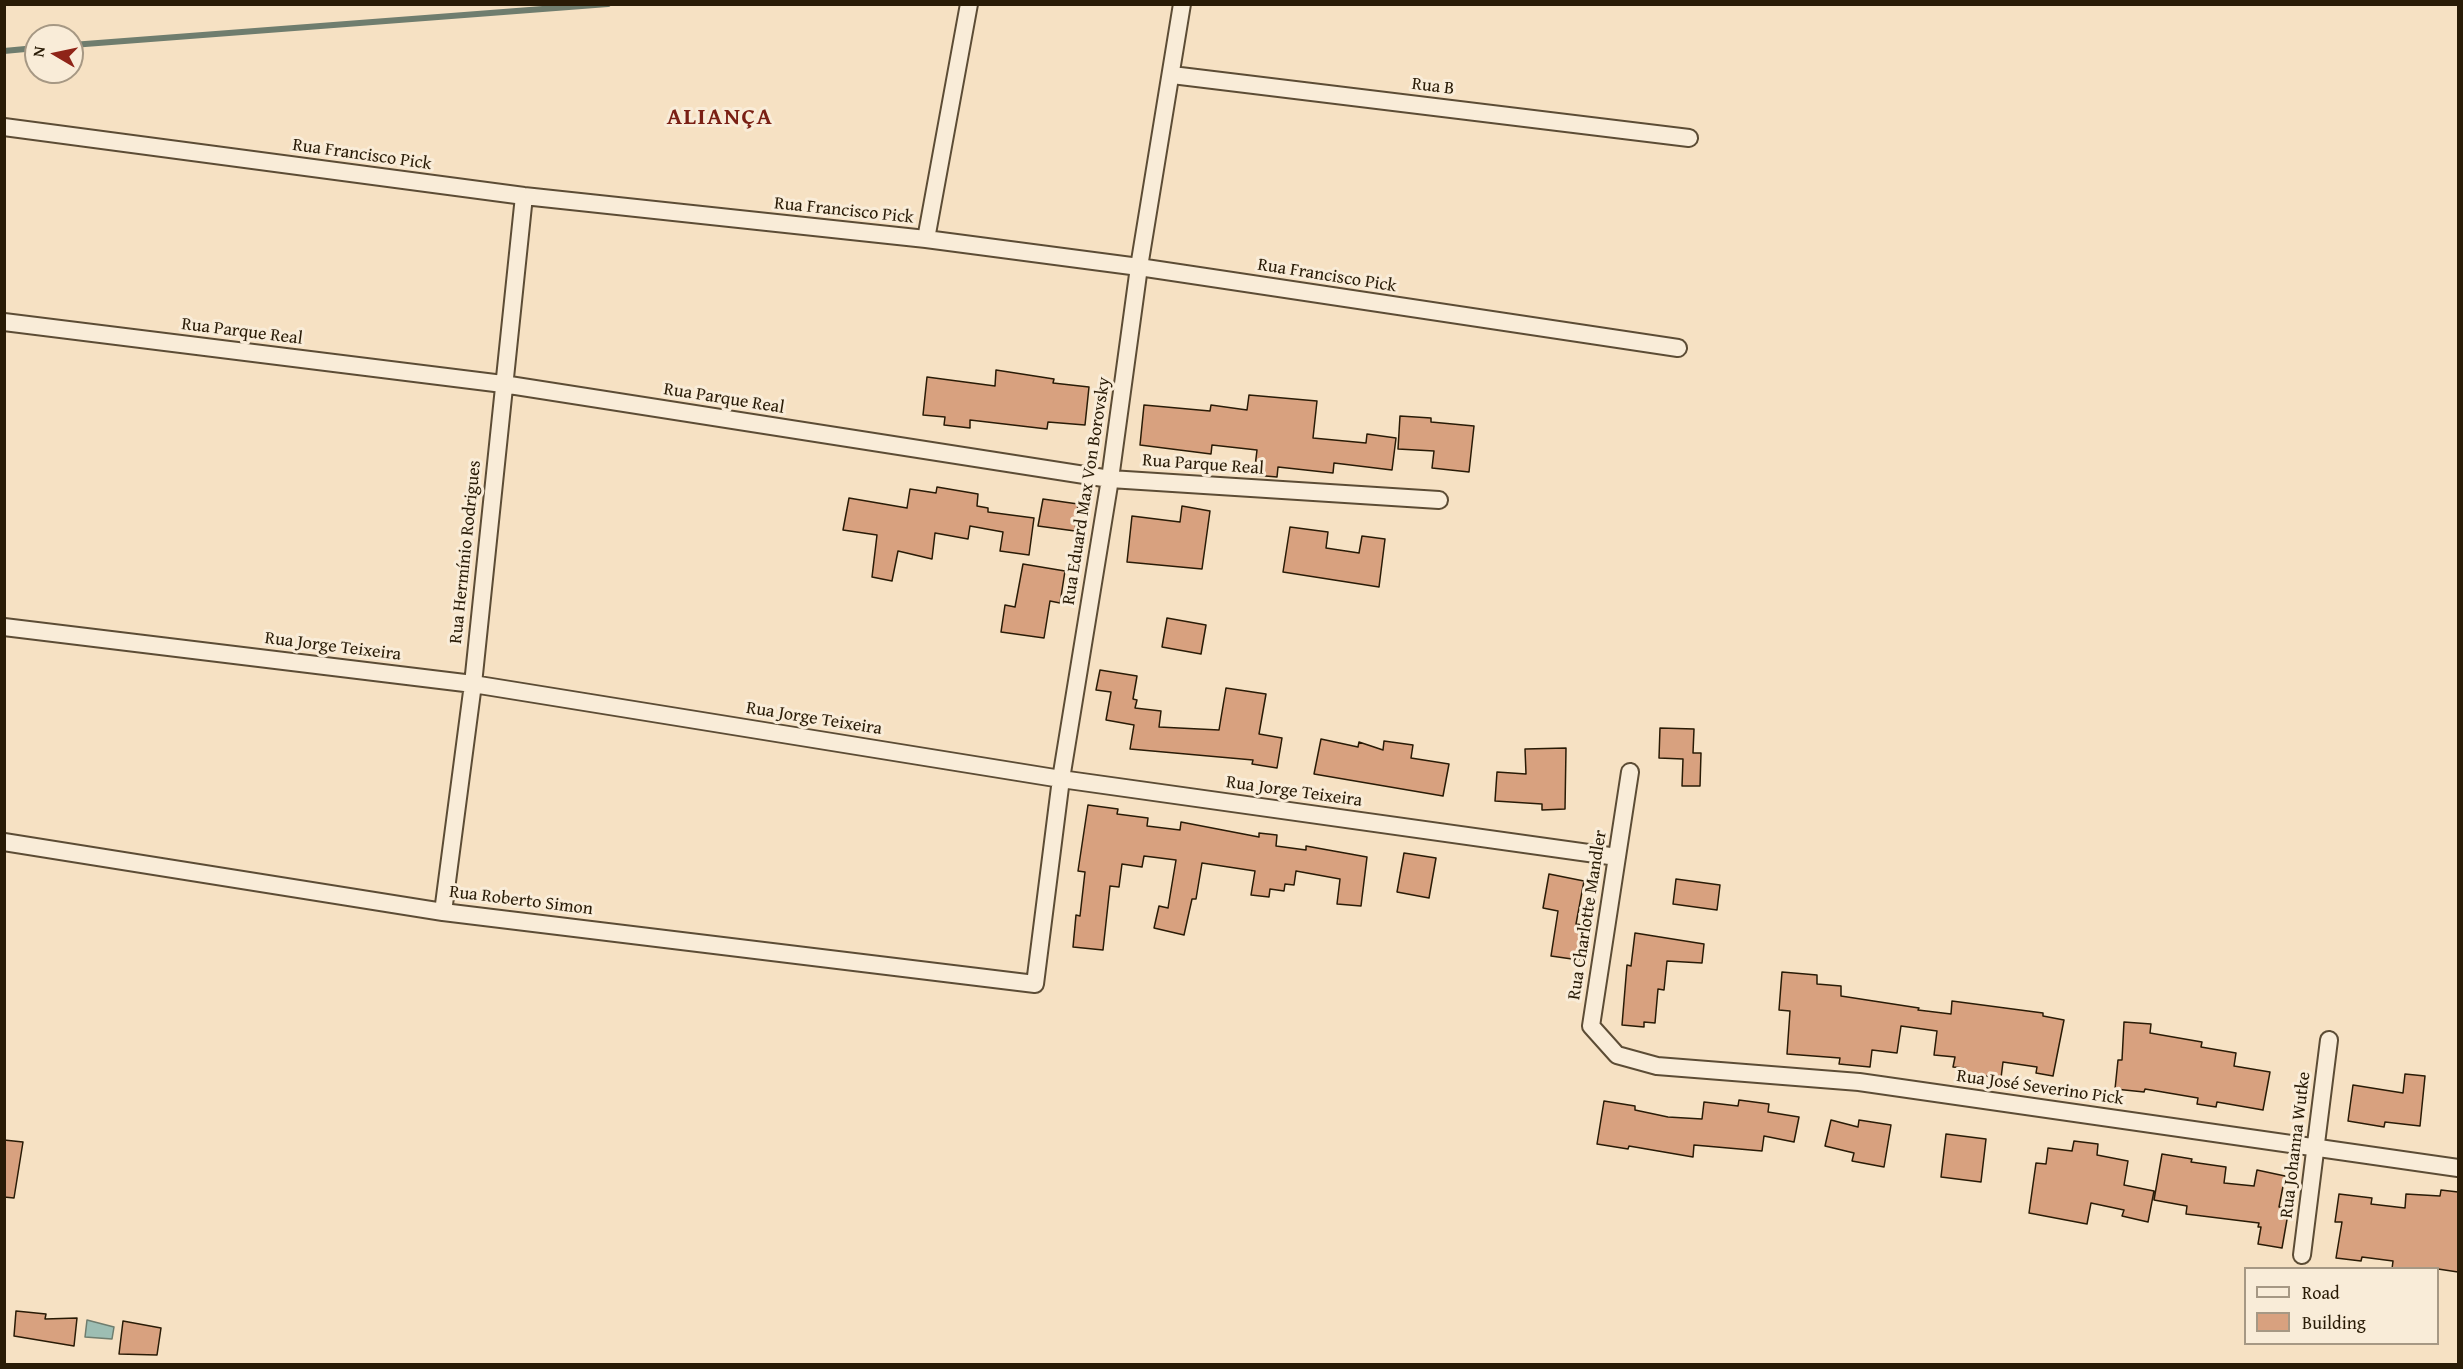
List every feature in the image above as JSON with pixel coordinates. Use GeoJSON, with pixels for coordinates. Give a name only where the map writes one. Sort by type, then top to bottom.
{"type":"FeatureCollection","features":[{"type":"Feature","properties":{"kind":"street"},"geometry":{"type":"LineString","coordinates":[[926,239],[969,4]]}},
{"type":"Feature","properties":{"kind":"street","name":"Rua Eduard Max Von Borovsky"},"geometry":{"type":"LineString","coordinates":[[1035,984],[1061,779],[1110,479],[1139,267],[1182,4]]}},
{"type":"Feature","properties":{"kind":"street","name":"Rua B"},"geometry":{"type":"LineString","coordinates":[[1172,75],[1689,138]]}},
{"type":"Feature","properties":{"kind":"street","name":"Rua Francisco Pick"},"geometry":{"type":"LineString","coordinates":[[4,127],[524,196],[926,239],[1139,267],[1678,348]]}},
{"type":"Feature","properties":{"kind":"street","name":"Rua Hermínio Rodrigues"},"geometry":{"type":"LineString","coordinates":[[443,912],[473,684],[524,196]]}},
{"type":"Feature","properties":{"kind":"street","name":"Rua Parque Real"},"geometry":{"type":"LineString","coordinates":[[4,322],[503,384],[1110,479],[1439,500]]}},
{"type":"Feature","properties":{"kind":"street","name":"Rua Jorge Teixeira"},"geometry":{"type":"LineString","coordinates":[[4,627],[473,684],[1061,779],[1617,857]]}},
{"type":"Feature","properties":{"kind":"street","name":"Rua Charlotte Mandler"},"geometry":{"type":"LineString","coordinates":[[1617,1054],[1591,1026],[1630,772]]}},
{"type":"Feature","properties":{"kind":"street","name":"Rua Roberto Simon"},"geometry":{"type":"LineString","coordinates":[[4,842],[443,912],[1035,984]]}},
{"type":"Feature","properties":{"kind":"street","name":"Rua Johanna Wutke"},"geometry":{"type":"LineString","coordinates":[[2302,1256],[2329,1040]]}},
{"type":"Feature","properties":{"kind":"street","name":"Rua José Severino Pick"},"geometry":{"type":"LineString","coordinates":[[1617,1054],[1657,1066],[1859,1082],[2458,1168]]}},
{"type":"Feature","properties":{"kind":"water"},"geometry":{"type":"Polygon","coordinates":[[[87,1320],[114,1327],[112,1339],[85,1337],[87,1320]]]}},
{"type":"Feature","properties":{"kind":"building"},"geometry":{"type":"Polygon","coordinates":[[[996,370],[1054,379],[1053,383],[1089,387],[1085,425],[1048,422],[1047,429],[970,420],[970,428],[944,425],[945,417],[923,415],[927,377],[995,386],[996,370]]]}},
{"type":"Feature","properties":{"kind":"building"},"geometry":{"type":"Polygon","coordinates":[[[1249,395],[1317,401],[1313,438],[1366,443],[1367,434],[1396,438],[1392,470],[1334,463],[1333,473],[1278,467],[1277,477],[1254,475],[1257,450],[1212,445],[1211,454],[1140,445],[1144,405],[1210,411],[1211,405],[1247,410],[1249,395]]]}},
{"type":"Feature","properties":{"kind":"building"},"geometry":{"type":"Polygon","coordinates":[[[1400,416],[1431,418],[1431,422],[1474,426],[1469,472],[1432,468],[1434,451],[1398,449],[1400,416]]]}},
{"type":"Feature","properties":{"kind":"building"},"geometry":{"type":"Polygon","coordinates":[[[937,487],[978,494],[977,506],[988,508],[988,512],[1034,518],[1029,555],[1000,551],[1003,532],[970,526],[968,539],[935,533],[932,559],[898,551],[892,581],[872,577],[877,535],[843,530],[849,498],[907,508],[910,489],[936,493],[937,487]]]}},
{"type":"Feature","properties":{"kind":"building"},"geometry":{"type":"Polygon","coordinates":[[[1043,499],[1078,504],[1075,531],[1038,526],[1043,499]]]}},
{"type":"Feature","properties":{"kind":"building"},"geometry":{"type":"Polygon","coordinates":[[[1182,506],[1210,511],[1202,569],[1127,562],[1132,516],[1180,522],[1182,506]]]}},
{"type":"Feature","properties":{"kind":"building"},"geometry":{"type":"Polygon","coordinates":[[[1290,527],[1328,532],[1326,548],[1359,553],[1362,536],[1385,539],[1379,587],[1283,572],[1290,527]]]}},
{"type":"Feature","properties":{"kind":"building"},"geometry":{"type":"Polygon","coordinates":[[[1023,564],[1065,571],[1060,603],[1050,601],[1044,638],[1001,632],[1005,605],[1015,607],[1023,564]]]}},
{"type":"Feature","properties":{"kind":"building"},"geometry":{"type":"Polygon","coordinates":[[[1167,618],[1206,625],[1201,654],[1162,647],[1167,618]]]}},
{"type":"Feature","properties":{"kind":"building"},"geometry":{"type":"Polygon","coordinates":[[[1100,670],[1137,676],[1133,699],[1137,700],[1135,708],[1161,711],[1159,727],[1219,730],[1226,688],[1266,694],[1259,734],[1282,738],[1277,768],[1252,764],[1253,760],[1130,749],[1134,725],[1106,720],[1111,692],[1096,690],[1100,670]]]}},
{"type":"Feature","properties":{"kind":"building"},"geometry":{"type":"Polygon","coordinates":[[[1660,728],[1694,729],[1693,753],[1701,753],[1700,786],[1682,786],[1683,759],[1659,758],[1660,728]]]}},
{"type":"Feature","properties":{"kind":"building"},"geometry":{"type":"Polygon","coordinates":[[[1321,739],[1358,747],[1359,742],[1383,750],[1384,741],[1413,745],[1411,758],[1449,764],[1443,796],[1314,774],[1321,739]]]}},
{"type":"Feature","properties":{"kind":"building"},"geometry":{"type":"Polygon","coordinates":[[[1566,748],[1565,809],[1542,810],[1542,804],[1495,801],[1497,772],[1526,774],[1525,749],[1566,748]]]}},
{"type":"Feature","properties":{"kind":"building"},"geometry":{"type":"Polygon","coordinates":[[[1088,805],[1118,809],[1117,814],[1148,818],[1147,826],[1180,830],[1181,822],[1259,837],[1259,833],[1277,835],[1276,846],[1306,850],[1306,846],[1367,857],[1361,906],[1337,904],[1340,879],[1296,871],[1294,885],[1285,884],[1284,891],[1270,889],[1269,897],[1251,895],[1255,871],[1202,863],[1196,899],[1192,899],[1184,935],[1154,928],[1159,906],[1168,908],[1176,860],[1144,856],[1142,867],[1122,864],[1119,887],[1110,886],[1103,950],[1073,947],[1076,915],[1080,916],[1085,872],[1078,871],[1088,805]]]}},
{"type":"Feature","properties":{"kind":"building"},"geometry":{"type":"Polygon","coordinates":[[[1404,853],[1436,858],[1429,898],[1397,892],[1404,853]]]}},
{"type":"Feature","properties":{"kind":"building"},"geometry":{"type":"Polygon","coordinates":[[[1549,874],[1584,881],[1576,924],[1584,925],[1579,960],[1551,956],[1558,911],[1543,908],[1549,874]]]}},
{"type":"Feature","properties":{"kind":"building"},"geometry":{"type":"Polygon","coordinates":[[[1676,879],[1720,885],[1717,910],[1673,904],[1676,879]]]}},
{"type":"Feature","properties":{"kind":"building"},"geometry":{"type":"Polygon","coordinates":[[[1635,933],[1704,944],[1702,963],[1667,961],[1664,990],[1658,989],[1655,1023],[1644,1022],[1644,1027],[1622,1025],[1627,965],[1631,966],[1635,933]]]}},
{"type":"Feature","properties":{"kind":"building"},"geometry":{"type":"Polygon","coordinates":[[[1782,972],[1817,975],[1817,984],[1841,986],[1841,996],[1919,1008],[1918,1010],[1951,1014],[1952,1001],[2043,1013],[2043,1016],[2064,1020],[2053,1076],[2036,1073],[2037,1067],[2003,1062],[2001,1078],[1962,1073],[1963,1068],[1953,1067],[1955,1057],[1934,1055],[1937,1031],[1901,1026],[1897,1053],[1872,1050],[1870,1067],[1839,1064],[1840,1058],[1787,1054],[1790,1011],[1779,1010],[1782,972]]]}},
{"type":"Feature","properties":{"kind":"building"},"geometry":{"type":"Polygon","coordinates":[[[2124,1022],[2151,1024],[2150,1033],[2202,1042],[2201,1047],[2236,1053],[2234,1066],[2270,1072],[2263,1110],[2217,1102],[2216,1107],[2197,1104],[2198,1098],[2145,1089],[2144,1092],[2115,1089],[2118,1060],[2122,1060],[2124,1022]]]}},
{"type":"Feature","properties":{"kind":"building"},"geometry":{"type":"Polygon","coordinates":[[[2405,1074],[2425,1076],[2420,1126],[2385,1122],[2384,1127],[2348,1121],[2353,1085],[2403,1093],[2405,1074]]]}},
{"type":"Feature","properties":{"kind":"building"},"geometry":{"type":"Polygon","coordinates":[[[1739,1100],[1769,1104],[1768,1112],[1799,1117],[1794,1142],[1764,1136],[1762,1151],[1694,1145],[1693,1157],[1629,1146],[1628,1149],[1597,1144],[1604,1101],[1635,1106],[1635,1110],[1668,1117],[1702,1119],[1704,1102],[1738,1106],[1739,1100]]]}},
{"type":"Feature","properties":{"kind":"building"},"geometry":{"type":"Polygon","coordinates":[[[1831,1120],[1858,1127],[1859,1120],[1891,1125],[1884,1167],[1852,1161],[1854,1153],[1825,1146],[1831,1120]]]}},
{"type":"Feature","properties":{"kind":"building"},"geometry":{"type":"Polygon","coordinates":[[[1946,1134],[1986,1139],[1981,1182],[1941,1177],[1946,1134]]]}},
{"type":"Feature","properties":{"kind":"building"},"geometry":{"type":"Polygon","coordinates":[[[4,1140],[23,1142],[14,1198],[4,1197],[4,1140]]]}},
{"type":"Feature","properties":{"kind":"building"},"geometry":{"type":"Polygon","coordinates":[[[2074,1141],[2098,1144],[2097,1155],[2128,1161],[2124,1185],[2154,1191],[2148,1222],[2122,1216],[2124,1210],[2091,1203],[2087,1224],[2029,1213],[2036,1163],[2046,1164],[2048,1148],[2072,1151],[2074,1141]]]}},
{"type":"Feature","properties":{"kind":"building"},"geometry":{"type":"Polygon","coordinates":[[[2162,1154],[2192,1159],[2191,1162],[2226,1167],[2224,1183],[2254,1186],[2257,1170],[2285,1176],[2279,1207],[2289,1208],[2282,1248],[2258,1244],[2261,1227],[2258,1227],[2259,1223],[2186,1214],[2187,1206],[2154,1200],[2162,1154]]]}},
{"type":"Feature","properties":{"kind":"building"},"geometry":{"type":"Polygon","coordinates":[[[2441,1190],[2458,1192],[2458,1272],[2439,1269],[2439,1267],[2392,1267],[2393,1261],[2362,1257],[2361,1261],[2336,1258],[2342,1222],[2335,1222],[2339,1194],[2372,1198],[2371,1204],[2405,1208],[2406,1194],[2440,1196],[2441,1190]]]}},
{"type":"Feature","properties":{"kind":"building"},"geometry":{"type":"Polygon","coordinates":[[[16,1311],[46,1314],[45,1319],[77,1318],[74,1346],[14,1336],[16,1311]]]}},
{"type":"Feature","properties":{"kind":"building"},"geometry":{"type":"Polygon","coordinates":[[[123,1321],[161,1328],[157,1355],[119,1354],[123,1321]]]}},
{"type":"Feature","properties":{"kind":"waterway"},"geometry":{"type":"LineString","coordinates":[[84,44],[608,4]]}},
{"type":"Feature","properties":{"kind":"waterway"},"geometry":{"type":"LineString","coordinates":[[4,51],[24,49]]}},
{"type":"Feature","properties":{"kind":"district","name":"ALIANÇA"},"geometry":{"type":"Point","coordinates":[720,118]}}]}
